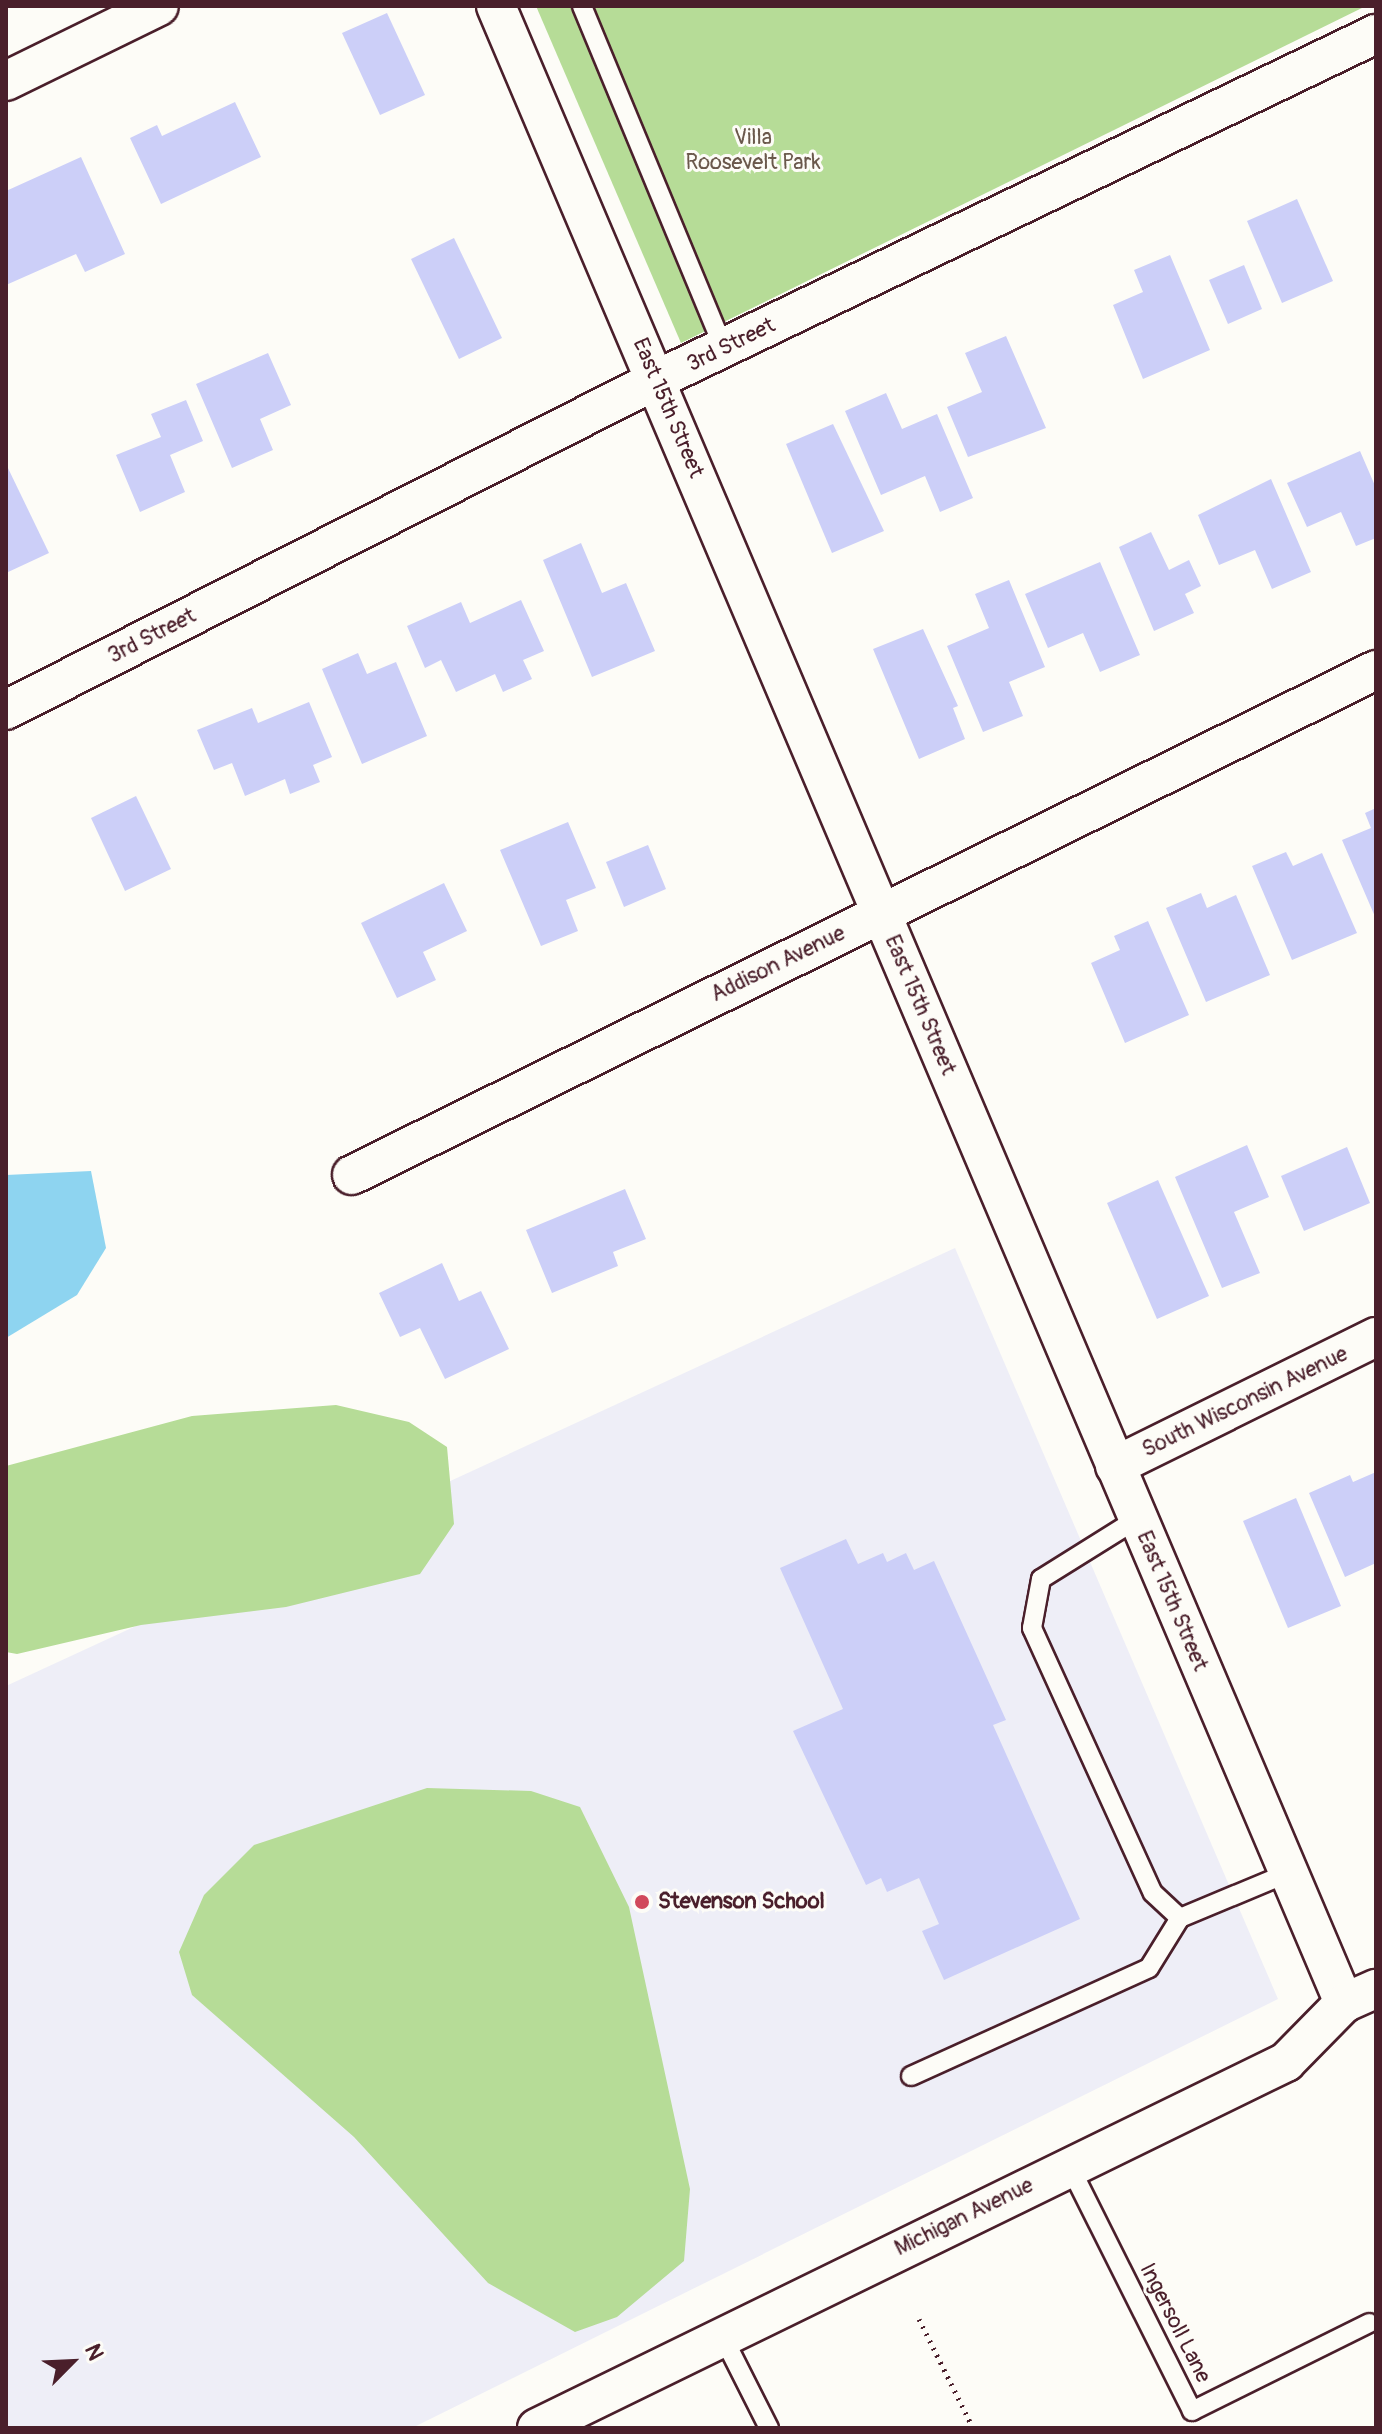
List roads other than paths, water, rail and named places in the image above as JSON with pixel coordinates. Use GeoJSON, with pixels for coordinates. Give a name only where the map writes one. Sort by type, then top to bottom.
{"type":"FeatureCollection","features":[{"type":"Feature","properties":{"kind":"street"},"geometry":{"type":"LineString","coordinates":[[6,81],[159,6]]}},
{"type":"Feature","properties":{"kind":"street","name":"East 15th Street"},"geometry":{"type":"LineString","coordinates":[[507,10],[656,380],[1288,1873],[1360,1996]]}},
{"type":"Feature","properties":{"kind":"street","name":"3rd Street"},"geometry":{"type":"LineString","coordinates":[[6,710],[656,380],[1376,34]]}},
{"type":"Feature","properties":{"kind":"street","name":"Addison Avenue"},"geometry":{"type":"LineString","coordinates":[[352,1175],[1376,670]]}},
{"type":"Feature","properties":{"kind":"street","name":"South Wisconsin Avenue"},"geometry":{"type":"LineString","coordinates":[[1115,1466],[1376,1337]]}},
{"type":"Feature","properties":{"kind":"street","name":"Michigan Avenue"},"geometry":{"type":"LineString","coordinates":[[537,2428],[1069,2165],[1286,2062],[1360,1996]]}},
{"type":"Feature","properties":{"kind":"lane"},"geometry":{"type":"LineString","coordinates":[[582,6],[724,348]]}},
{"type":"Feature","properties":{"kind":"lane"},"geometry":{"type":"LineString","coordinates":[[1137,1519],[1041,1579],[1032,1628],[1153,1893],[1180,1918]]}},
{"type":"Feature","properties":{"kind":"lane"},"geometry":{"type":"LineString","coordinates":[[911,2076],[1149,1968],[1180,1918],[1288,1873]]}},
{"type":"Feature","properties":{"kind":"lane","name":"Ingersoll Lane"},"geometry":{"type":"LineString","coordinates":[[1069,2165],[1192,2411],[1369,2323]]}},
{"type":"Feature","properties":{"kind":"lane"},"geometry":{"type":"LineString","coordinates":[[723,2337],[769,2428]]}},
{"type":"Feature","properties":{"kind":"water"},"geometry":{"type":"Polygon","coordinates":[[[91,1171],[106,1248],[77,1295],[6,1338],[6,1175],[91,1171]]]}},
{"type":"Feature","properties":{"kind":"place","name":"Stevenson School"},"geometry":{"type":"Point","coordinates":[642,1902]}},
{"type":"Feature","properties":{"kind":"park label","name":"Villa Roosevelt Park"},"geometry":{"type":"Point","coordinates":[753,150]}}]}
